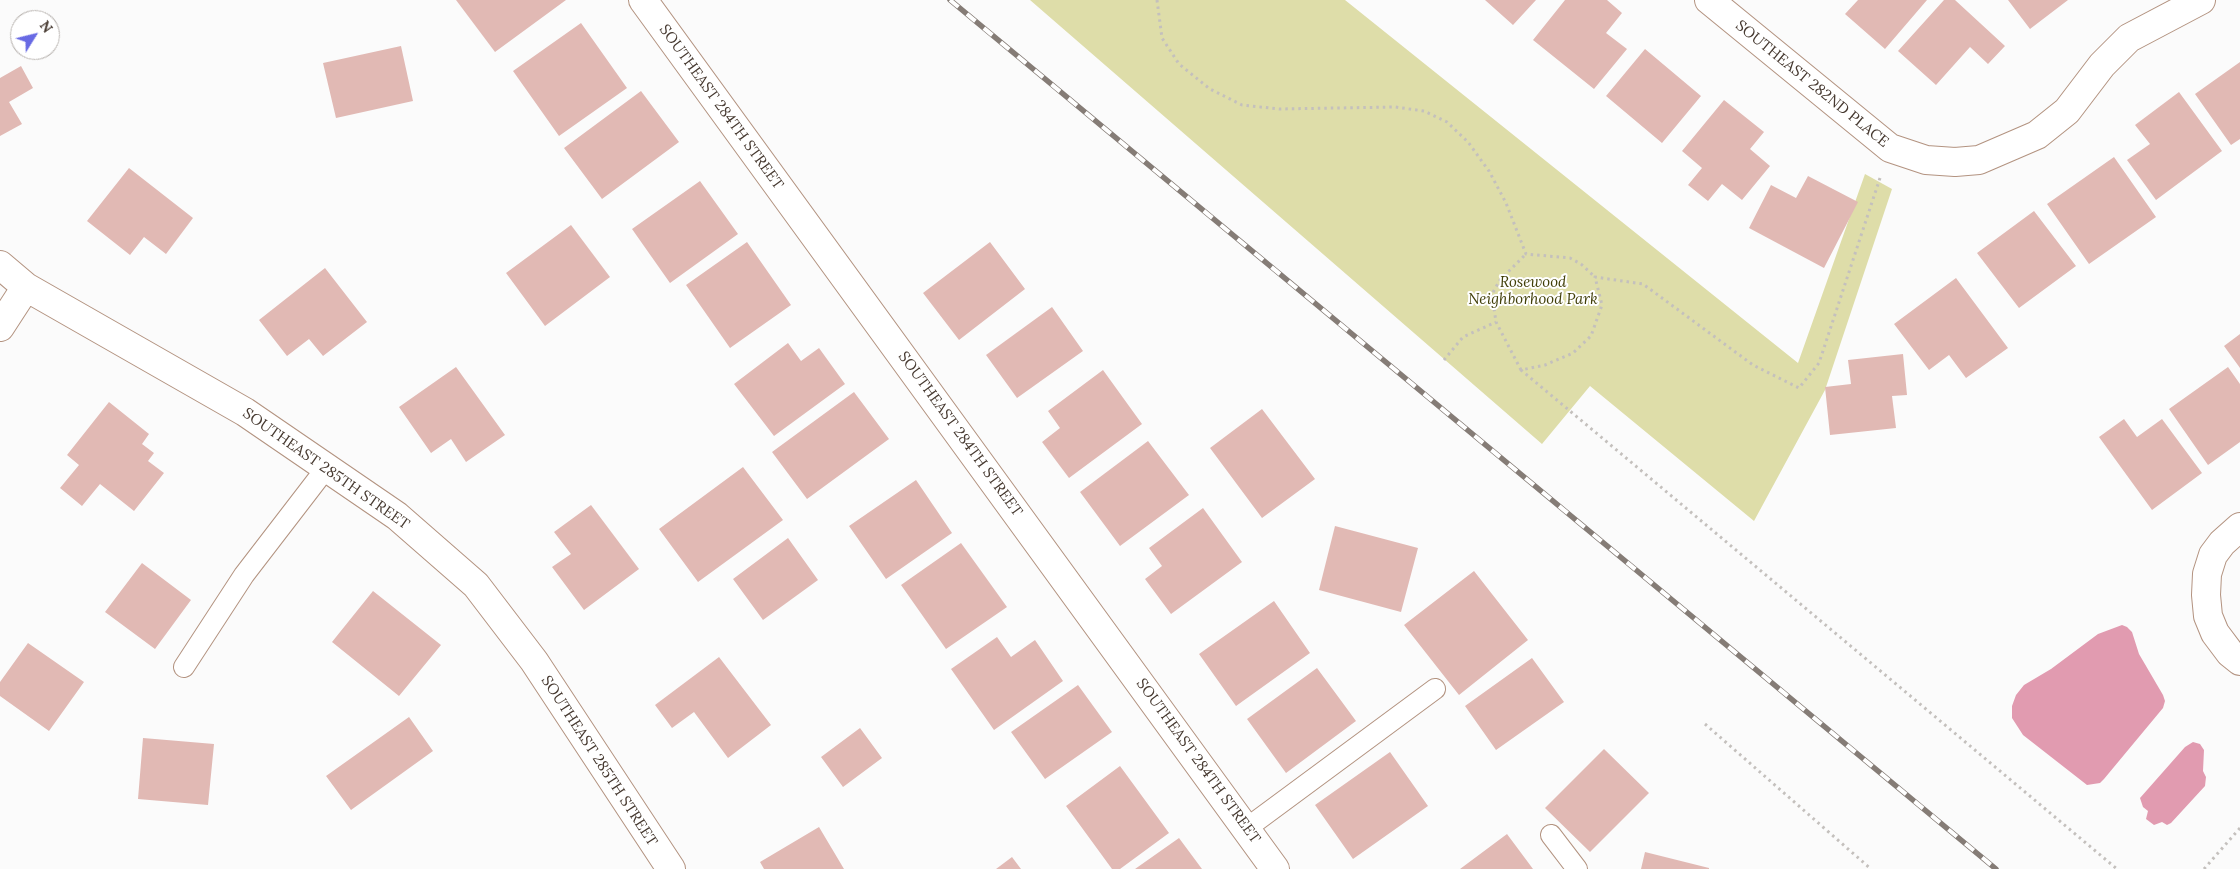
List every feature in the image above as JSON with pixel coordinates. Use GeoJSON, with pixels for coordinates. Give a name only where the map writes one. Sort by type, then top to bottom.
{"type":"FeatureCollection","features":[{"type":"Feature","properties":{"kind":"street","name":"SOUTHEAST 284TH STREET"},"geometry":{"type":"LineString","coordinates":[[643,0],[1275,869]]}},
{"type":"Feature","properties":{"kind":"street","name":"SOUTHEAST 282ND PLACE"},"geometry":{"type":"LineString","coordinates":[[1708,0],[1890,148],[1926,160],[1955,162],[1979,160],[2038,135],[2067,111],[2102,65],[2129,38],[2201,0]]}},
{"type":"Feature","properties":{"kind":"street","name":"SOUTHEAST 285TH STREET"},"geometry":{"type":"LineString","coordinates":[[0,265],[26,286],[244,412],[397,516],[476,585],[534,662],[671,869]]}},
{"type":"Feature","properties":{"kind":"street"},"geometry":{"type":"LineString","coordinates":[[0,327],[26,286]]}},
{"type":"Feature","properties":{"kind":"street"},"geometry":{"type":"LineString","coordinates":[[2240,527],[2222,543],[2213,555],[2207,574],[2206,595],[2208,616],[2214,633],[2230,653],[2240,661]]}},
{"type":"Feature","properties":{"kind":"lane"},"geometry":{"type":"LineString","coordinates":[[184,667],[244,575],[327,468]]}},
{"type":"Feature","properties":{"kind":"lane"},"geometry":{"type":"LineString","coordinates":[[1247,828],[1435,690]]}},
{"type":"Feature","properties":{"kind":"lane"},"geometry":{"type":"LineString","coordinates":[[1551,835],[1577,869]]}},
{"type":"Feature","properties":{"kind":"path"},"geometry":{"type":"LineString","coordinates":[[1157,0],[1162,38],[1179,64],[1210,90],[1242,105],[1279,109],[1395,107],[1424,111],[1447,122],[1468,142],[1489,171],[1506,203],[1526,254]]}},
{"type":"Feature","properties":{"kind":"path"},"geometry":{"type":"LineString","coordinates":[[1595,277],[1643,284],[1752,365],[1799,388],[1819,363],[1890,148]]}},
{"type":"Feature","properties":{"kind":"path"},"geometry":{"type":"LineString","coordinates":[[1521,370],[1545,365],[1573,353],[1591,336],[1602,305],[1595,277],[1581,264],[1570,258],[1526,254]]}},
{"type":"Feature","properties":{"kind":"path"},"geometry":{"type":"LineString","coordinates":[[1526,254],[1500,280],[1492,294],[1496,322],[1521,370],[2117,869]]}},
{"type":"Feature","properties":{"kind":"path"},"geometry":{"type":"LineString","coordinates":[[1444,360],[1463,337],[1496,322]]}},
{"type":"Feature","properties":{"kind":"path"},"geometry":{"type":"LineString","coordinates":[[1705,724],[1871,869]]}},
{"type":"Feature","properties":{"kind":"path"},"geometry":{"type":"LineString","coordinates":[[2204,869],[2240,828]]}},
{"type":"Feature","properties":{"kind":"green space","name":"Rosewood Neighborhood Park"},"geometry":{"type":"Polygon","coordinates":[[[1030,0],[1345,0],[1798,363],[1865,174],[1892,189],[1825,390],[1754,521],[1590,386],[1542,444],[1030,0]]]}},
{"type":"Feature","properties":{"kind":"shaded area"},"geometry":{"type":"Polygon","coordinates":[[[2122,625],[2132,632],[2139,654],[2165,701],[2163,708],[2104,779],[2100,783],[2087,785],[2023,735],[2012,718],[2012,706],[2016,695],[2024,685],[2051,669],[2098,634],[2122,625]]]}},
{"type":"Feature","properties":{"kind":"shaded area"},"geometry":{"type":"Polygon","coordinates":[[[2193,742],[2200,744],[2204,750],[2203,771],[2206,777],[2205,786],[2171,823],[2167,825],[2162,822],[2154,825],[2146,819],[2148,811],[2143,807],[2140,798],[2185,747],[2193,742]]]}},
{"type":"Feature","properties":{"kind":"building"},"geometry":{"type":"Polygon","coordinates":[[[456,0],[566,0],[495,52],[456,0]]]}},
{"type":"Feature","properties":{"kind":"building"},"geometry":{"type":"Polygon","coordinates":[[[1485,0],[1536,0],[1513,25],[1485,0]]]}},
{"type":"Feature","properties":{"kind":"building"},"geometry":{"type":"Polygon","coordinates":[[[1565,0],[1607,0],[1622,13],[1606,33],[1627,49],[1594,89],[1533,40],[1565,0]]]}},
{"type":"Feature","properties":{"kind":"building"},"geometry":{"type":"Polygon","coordinates":[[[1858,0],[1927,0],[1885,49],[1845,14],[1858,0]]]}},
{"type":"Feature","properties":{"kind":"building"},"geometry":{"type":"Polygon","coordinates":[[[1944,0],[1955,0],[2005,46],[1988,64],[1970,47],[1936,85],[1898,51],[1944,0]]]}},
{"type":"Feature","properties":{"kind":"building"},"geometry":{"type":"Polygon","coordinates":[[[2008,0],[2068,0],[2030,29],[2008,0]]]}},
{"type":"Feature","properties":{"kind":"building"},"geometry":{"type":"Polygon","coordinates":[[[581,23],[627,88],[559,136],[513,71],[581,23]]]}},
{"type":"Feature","properties":{"kind":"building"},"geometry":{"type":"Polygon","coordinates":[[[401,46],[413,101],[336,118],[323,63],[401,46]]]}},
{"type":"Feature","properties":{"kind":"building"},"geometry":{"type":"Polygon","coordinates":[[[1645,49],[1701,96],[1662,143],[1606,96],[1645,49]]]}},
{"type":"Feature","properties":{"kind":"building"},"geometry":{"type":"Polygon","coordinates":[[[2240,62],[2240,139],[2231,145],[2195,94],[2240,62]]]}},
{"type":"Feature","properties":{"kind":"building"},"geometry":{"type":"Polygon","coordinates":[[[21,66],[33,88],[9,102],[22,124],[0,136],[0,78],[21,66]]]}},
{"type":"Feature","properties":{"kind":"building"},"geometry":{"type":"Polygon","coordinates":[[[641,91],[679,142],[602,199],[564,148],[641,91]]]}},
{"type":"Feature","properties":{"kind":"building"},"geometry":{"type":"Polygon","coordinates":[[[2179,92],[2222,151],[2156,200],[2127,160],[2150,144],[2135,125],[2179,92]]]}},
{"type":"Feature","properties":{"kind":"building"},"geometry":{"type":"Polygon","coordinates":[[[1724,100],[1764,132],[1750,149],[1770,166],[1742,200],[1722,184],[1708,201],[1688,185],[1702,168],[1682,151],[1724,100]]]}},
{"type":"Feature","properties":{"kind":"building"},"geometry":{"type":"Polygon","coordinates":[[[2114,157],[2156,217],[2089,264],[2047,204],[2114,157]]]}},
{"type":"Feature","properties":{"kind":"building"},"geometry":{"type":"Polygon","coordinates":[[[129,168],[193,218],[166,254],[144,237],[130,255],[87,221],[129,168]]]}},
{"type":"Feature","properties":{"kind":"building"},"geometry":{"type":"Polygon","coordinates":[[[1808,176],[1858,202],[1824,268],[1749,228],[1771,185],[1796,198],[1808,176]]]}},
{"type":"Feature","properties":{"kind":"building"},"geometry":{"type":"Polygon","coordinates":[[[700,181],[738,234],[670,283],[632,229],[700,181]]]}},
{"type":"Feature","properties":{"kind":"building"},"geometry":{"type":"Polygon","coordinates":[[[2034,211],[2076,266],[2019,308],[1977,253],[2034,211]]]}},
{"type":"Feature","properties":{"kind":"building"},"geometry":{"type":"Polygon","coordinates":[[[571,225],[610,277],[545,326],[506,273],[571,225]]]}},
{"type":"Feature","properties":{"kind":"building"},"geometry":{"type":"Polygon","coordinates":[[[747,242],[791,305],[730,348],[686,285],[747,242]]]}},
{"type":"Feature","properties":{"kind":"building"},"geometry":{"type":"Polygon","coordinates":[[[990,242],[1025,289],[959,340],[923,293],[990,242]]]}},
{"type":"Feature","properties":{"kind":"building"},"geometry":{"type":"Polygon","coordinates":[[[325,268],[367,322],[323,356],[309,339],[287,356],[259,320],[325,268]]]}},
{"type":"Feature","properties":{"kind":"building"},"geometry":{"type":"Polygon","coordinates":[[[1956,278],[2008,348],[1966,378],[1949,355],[1929,370],[1894,324],[1956,278]]]}},
{"type":"Feature","properties":{"kind":"building"},"geometry":{"type":"Polygon","coordinates":[[[1052,307],[1083,351],[1017,398],[986,355],[1052,307]]]}},
{"type":"Feature","properties":{"kind":"building"},"geometry":{"type":"Polygon","coordinates":[[[2240,334],[2240,368],[2224,346],[2240,334]]]}},
{"type":"Feature","properties":{"kind":"building"},"geometry":{"type":"Polygon","coordinates":[[[788,343],[801,361],[819,348],[845,384],[774,436],[734,384],[788,343]]]}},
{"type":"Feature","properties":{"kind":"building"},"geometry":{"type":"Polygon","coordinates":[[[1903,354],[1907,395],[1892,396],[1896,428],[1830,435],[1825,387],[1851,384],[1848,360],[1903,354]]]}},
{"type":"Feature","properties":{"kind":"building"},"geometry":{"type":"Polygon","coordinates":[[[456,367],[505,435],[466,462],[451,439],[431,453],[399,407],[456,367]]]}},
{"type":"Feature","properties":{"kind":"building"},"geometry":{"type":"Polygon","coordinates":[[[2228,367],[2240,384],[2240,442],[2208,465],[2169,409],[2228,367]]]}},
{"type":"Feature","properties":{"kind":"building"},"geometry":{"type":"Polygon","coordinates":[[[1103,370],[1142,424],[1069,478],[1042,442],[1060,428],[1048,411],[1103,370]]]}},
{"type":"Feature","properties":{"kind":"building"},"geometry":{"type":"Polygon","coordinates":[[[854,392],[889,439],[807,499],[772,452],[854,392]]]}},
{"type":"Feature","properties":{"kind":"building"},"geometry":{"type":"Polygon","coordinates":[[[109,402],[149,434],[142,444],[154,453],[148,461],[164,473],[134,511],[100,484],[82,506],[60,488],[79,465],[67,455],[109,402]]]}},
{"type":"Feature","properties":{"kind":"building"},"geometry":{"type":"Polygon","coordinates":[[[1262,409],[1315,479],[1262,518],[1210,448],[1262,409]]]}},
{"type":"Feature","properties":{"kind":"building"},"geometry":{"type":"Polygon","coordinates":[[[2124,419],[2137,437],[2162,419],[2202,473],[2152,510],[2099,437],[2124,419]]]}},
{"type":"Feature","properties":{"kind":"building"},"geometry":{"type":"Polygon","coordinates":[[[1148,441],[1189,495],[1120,546],[1080,492],[1148,441]]]}},
{"type":"Feature","properties":{"kind":"building"},"geometry":{"type":"Polygon","coordinates":[[[743,467],[783,520],[698,582],[659,529],[743,467]]]}},
{"type":"Feature","properties":{"kind":"building"},"geometry":{"type":"Polygon","coordinates":[[[916,480],[952,533],[886,579],[849,526],[916,480]]]}},
{"type":"Feature","properties":{"kind":"building"},"geometry":{"type":"Polygon","coordinates":[[[591,505],[639,569],[584,610],[552,567],[571,554],[554,532],[591,505]]]}},
{"type":"Feature","properties":{"kind":"building"},"geometry":{"type":"Polygon","coordinates":[[[1203,508],[1242,562],[1171,614],[1145,579],[1162,566],[1149,548],[1203,508]]]}},
{"type":"Feature","properties":{"kind":"building"},"geometry":{"type":"Polygon","coordinates":[[[1335,526],[1418,548],[1401,612],[1319,590],[1335,526]]]}},
{"type":"Feature","properties":{"kind":"building"},"geometry":{"type":"Polygon","coordinates":[[[788,538],[818,580],[763,620],[733,579],[788,538]]]}},
{"type":"Feature","properties":{"kind":"building"},"geometry":{"type":"Polygon","coordinates":[[[961,543],[1007,607],[946,649],[901,585],[961,543]]]}},
{"type":"Feature","properties":{"kind":"building"},"geometry":{"type":"Polygon","coordinates":[[[142,563],[191,600],[155,649],[105,612],[142,563]]]}},
{"type":"Feature","properties":{"kind":"building"},"geometry":{"type":"Polygon","coordinates":[[[1474,571],[1528,640],[1459,695],[1404,625],[1474,571]]]}},
{"type":"Feature","properties":{"kind":"building"},"geometry":{"type":"Polygon","coordinates":[[[373,591],[441,645],[399,696],[332,642],[373,591]]]}},
{"type":"Feature","properties":{"kind":"building"},"geometry":{"type":"Polygon","coordinates":[[[1274,601],[1310,653],[1236,706],[1199,654],[1274,601]]]}},
{"type":"Feature","properties":{"kind":"building"},"geometry":{"type":"Polygon","coordinates":[[[997,637],[1011,657],[1035,640],[1063,681],[994,730],[951,669],[997,637]]]}},
{"type":"Feature","properties":{"kind":"building"},"geometry":{"type":"Polygon","coordinates":[[[28,643],[84,682],[49,731],[0,696],[0,682],[28,643]]]}},
{"type":"Feature","properties":{"kind":"building"},"geometry":{"type":"Polygon","coordinates":[[[719,657],[771,725],[728,758],[694,712],[672,728],[655,705],[719,657]]]}},
{"type":"Feature","properties":{"kind":"building"},"geometry":{"type":"Polygon","coordinates":[[[1532,658],[1564,702],[1496,750],[1465,706],[1532,658]]]}},
{"type":"Feature","properties":{"kind":"building"},"geometry":{"type":"Polygon","coordinates":[[[1317,668],[1356,721],[1286,773],[1247,719],[1317,668]]]}},
{"type":"Feature","properties":{"kind":"building"},"geometry":{"type":"Polygon","coordinates":[[[1078,685],[1112,732],[1045,779],[1011,732],[1078,685]]]}},
{"type":"Feature","properties":{"kind":"building"},"geometry":{"type":"Polygon","coordinates":[[[409,717],[433,751],[351,810],[326,776],[409,717]]]}},
{"type":"Feature","properties":{"kind":"building"},"geometry":{"type":"Polygon","coordinates":[[[860,728],[882,758],[843,787],[821,757],[860,728]]]}},
{"type":"Feature","properties":{"kind":"building"},"geometry":{"type":"Polygon","coordinates":[[[143,738],[214,744],[208,805],[138,799],[143,738]]]}},
{"type":"Feature","properties":{"kind":"building"},"geometry":{"type":"Polygon","coordinates":[[[1604,749],[1649,793],[1590,852],[1545,808],[1604,749]]]}},
{"type":"Feature","properties":{"kind":"building"},"geometry":{"type":"Polygon","coordinates":[[[1390,752],[1428,806],[1353,859],[1315,805],[1390,752]]]}},
{"type":"Feature","properties":{"kind":"building"},"geometry":{"type":"Polygon","coordinates":[[[1120,766],[1169,833],[1120,869],[1112,869],[1066,806],[1120,766]]]}},
{"type":"Feature","properties":{"kind":"building"},"geometry":{"type":"Polygon","coordinates":[[[819,827],[844,869],[764,869],[760,862],[819,827]]]}},
{"type":"Feature","properties":{"kind":"building"},"geometry":{"type":"Polygon","coordinates":[[[1507,834],[1533,869],[1460,869],[1507,834]]]}},
{"type":"Feature","properties":{"kind":"building"},"geometry":{"type":"Polygon","coordinates":[[[1179,838],[1202,869],[1135,869],[1179,838]]]}},
{"type":"Feature","properties":{"kind":"building"},"geometry":{"type":"Polygon","coordinates":[[[1645,852],[1709,868],[1709,869],[1641,869],[1645,852]]]}},
{"type":"Feature","properties":{"kind":"building"},"geometry":{"type":"Polygon","coordinates":[[[1012,857],[1021,869],[996,869],[1012,857]]]}},
{"type":"Feature","properties":{"kind":"railway"},"geometry":{"type":"LineString","coordinates":[[950,0],[1996,869]]}}]}
